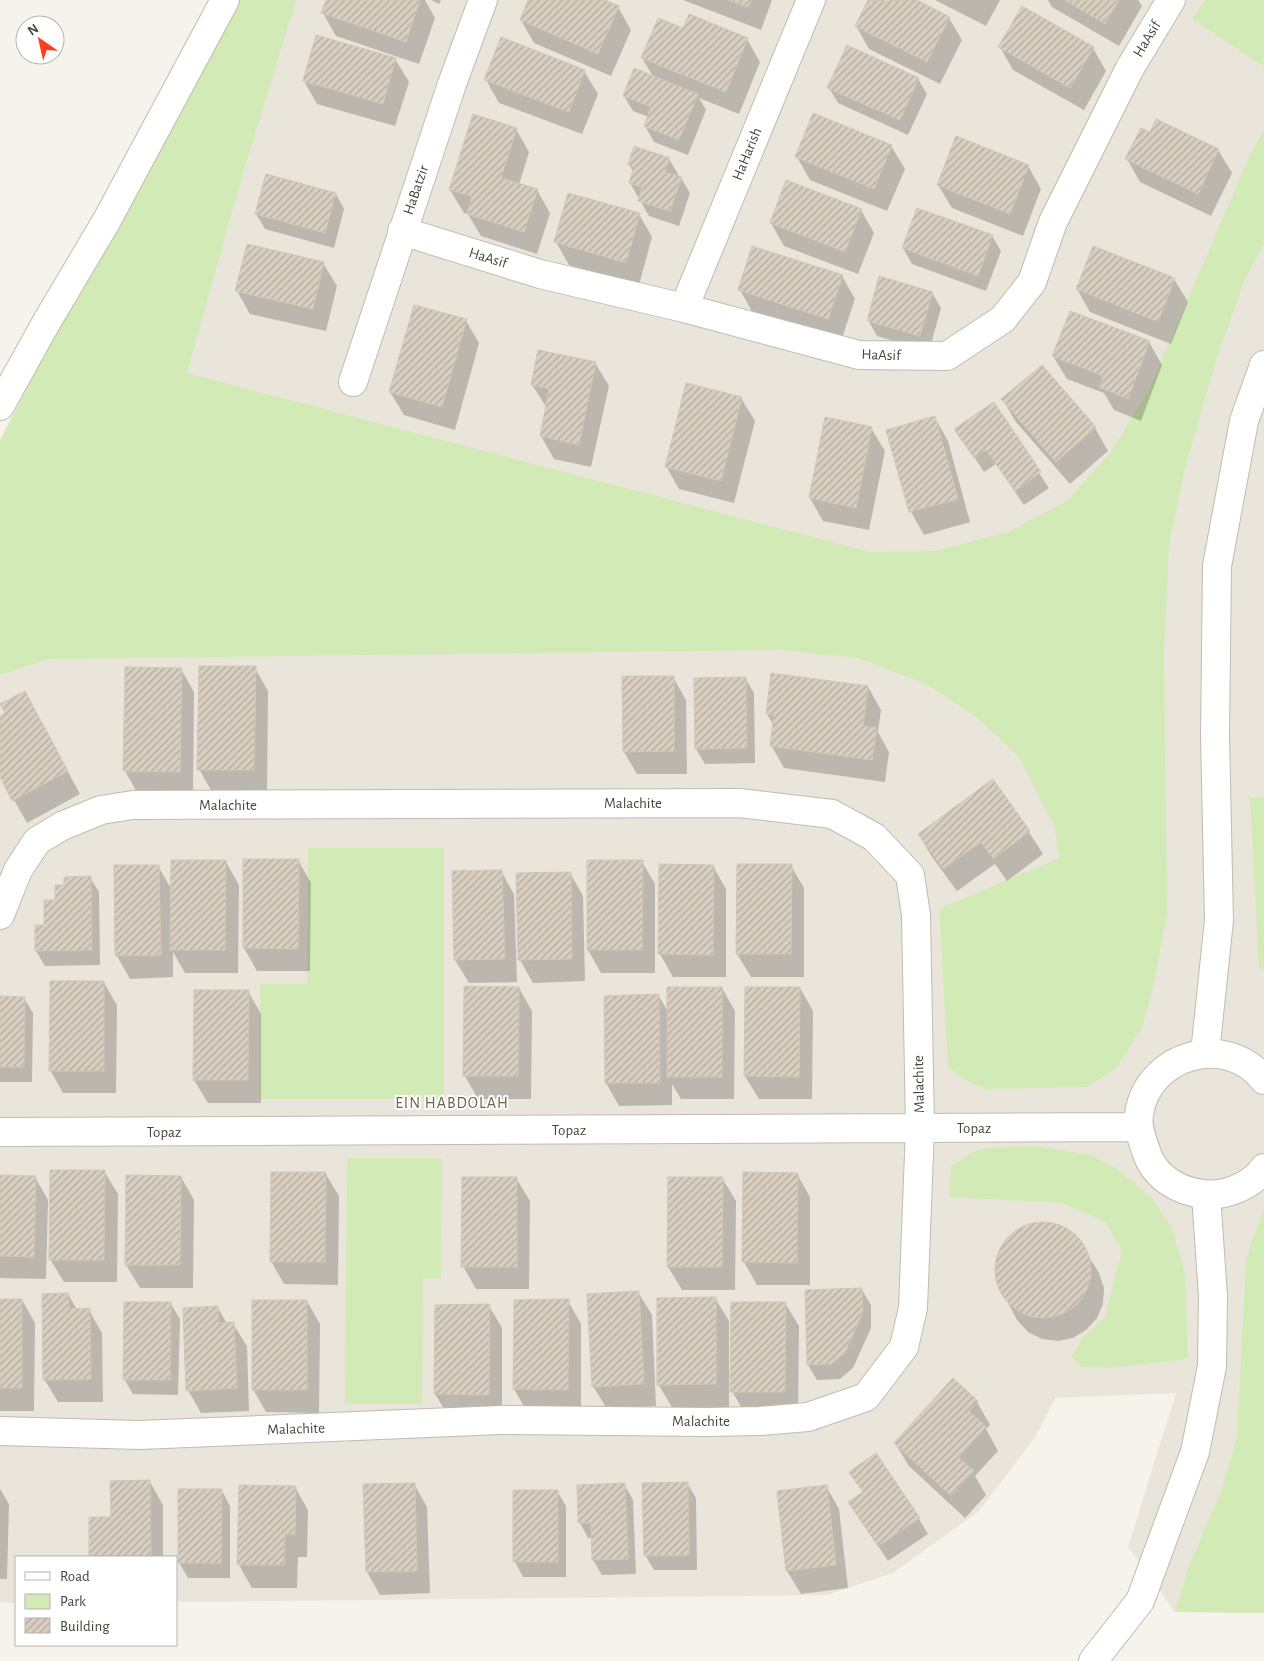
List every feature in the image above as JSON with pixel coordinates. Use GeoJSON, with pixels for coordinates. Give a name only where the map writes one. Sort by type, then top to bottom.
{"type":"FeatureCollection","features":[{"type":"Feature","properties":{"kind":"street"},"geometry":{"type":"LineString","coordinates":[[0,406],[46,323],[107,220],[225,0]]}},
{"type":"Feature","properties":{"kind":"street","name":"HaBatzir"},"geometry":{"type":"LineString","coordinates":[[353,382],[452,84],[483,0]]}},
{"type":"Feature","properties":{"kind":"street","name":"HaHarish"},"geometry":{"type":"LineString","coordinates":[[684,308],[811,0]]}},
{"type":"Feature","properties":{"kind":"street","name":"HaAsif"},"geometry":{"type":"LineString","coordinates":[[402,231],[540,274],[684,308],[859,355],[947,356],[1003,318],[1032,282],[1053,222],[1130,68],[1171,0]]}},
{"type":"Feature","properties":{"kind":"street"},"geometry":{"type":"LineString","coordinates":[[1205,1053],[1219,920],[1215,736],[1217,566],[1244,421],[1264,365]]}},
{"type":"Feature","properties":{"kind":"street","name":"Malachite"},"geometry":{"type":"LineString","coordinates":[[0,915],[18,870],[38,841],[62,826],[101,810],[133,806],[739,803],[832,814],[874,837],[910,875],[916,916],[920,1128],[913,1308],[904,1347],[866,1397],[808,1418],[706,1422],[501,1420],[139,1435],[0,1431]]}},
{"type":"Feature","properties":{"kind":"street"},"geometry":{"type":"LineString","coordinates":[[1264,1080],[1256,1070],[1239,1059],[1225,1055],[1205,1053],[1180,1059],[1158,1075],[1143,1098],[1138,1127],[1149,1162],[1162,1177],[1182,1190],[1206,1195],[1230,1192],[1242,1187],[1264,1168]]}},
{"type":"Feature","properties":{"kind":"street","name":"Topaz"},"geometry":{"type":"LineString","coordinates":[[0,1132],[1138,1127]]}},
{"type":"Feature","properties":{"kind":"street"},"geometry":{"type":"LineString","coordinates":[[1093,1661],[1140,1601],[1194,1452],[1212,1366],[1213,1296],[1206,1195]]}},
{"type":"Feature","properties":{"kind":"shaded area"},"geometry":{"type":"Polygon","coordinates":[[[256,0],[1264,0],[1264,1613],[1175,1612],[1128,1547],[1176,1393],[1055,1398],[1036,1436],[979,1511],[893,1573],[827,1595],[178,1602],[178,1556],[15,1556],[15,1603],[0,1602],[0,440],[256,0]]]}},
{"type":"Feature","properties":{"kind":"green space"},"geometry":{"type":"Polygon","coordinates":[[[230,0],[296,0],[241,180],[187,373],[870,552],[935,551],[1008,532],[1067,501],[1110,453],[1149,390],[1251,153],[1264,130],[1264,244],[1245,279],[1218,354],[1186,465],[1169,544],[1164,651],[1167,914],[1154,983],[1142,1028],[1116,1068],[1087,1087],[986,1089],[965,1080],[948,1067],[939,909],[1059,858],[1054,825],[1020,758],[976,717],[926,684],[858,658],[781,650],[48,659],[0,675],[0,440],[230,0]]]}},
{"type":"Feature","properties":{"kind":"green space"},"geometry":{"type":"Polygon","coordinates":[[[1205,0],[1264,0],[1264,67],[1192,19],[1205,0]]]}},
{"type":"Feature","properties":{"kind":"green space"},"geometry":{"type":"Polygon","coordinates":[[[1264,797],[1264,969],[1259,969],[1250,798],[1264,797]]]}},
{"type":"Feature","properties":{"kind":"green space"},"geometry":{"type":"Polygon","coordinates":[[[308,848],[444,848],[444,1099],[260,1099],[260,984],[307,984],[308,848]]]}},
{"type":"Feature","properties":{"kind":"green space"},"geometry":{"type":"Polygon","coordinates":[[[1035,1146],[1092,1155],[1117,1169],[1151,1197],[1172,1228],[1185,1273],[1188,1359],[1109,1368],[1081,1367],[1072,1356],[1083,1337],[1105,1317],[1122,1250],[1105,1222],[1063,1203],[949,1197],[951,1166],[971,1153],[985,1148],[1035,1146]]]}},
{"type":"Feature","properties":{"kind":"green space"},"geometry":{"type":"Polygon","coordinates":[[[347,1158],[442,1158],[441,1278],[423,1278],[422,1404],[345,1404],[347,1158]]]}},
{"type":"Feature","properties":{"kind":"green space"},"geometry":{"type":"Polygon","coordinates":[[[1264,1208],[1264,1613],[1175,1612],[1190,1563],[1220,1495],[1237,1438],[1246,1259],[1264,1208]]]}},
{"type":"Feature","properties":{"kind":"building"},"geometry":{"type":"Polygon","coordinates":[[[326,0],[420,0],[406,42],[321,13],[326,0]]]}},
{"type":"Feature","properties":{"kind":"building"},"geometry":{"type":"Polygon","coordinates":[[[528,0],[605,0],[619,6],[598,54],[520,20],[528,0]]]}},
{"type":"Feature","properties":{"kind":"building"},"geometry":{"type":"Polygon","coordinates":[[[728,0],[751,0],[748,7],[728,0]]]}},
{"type":"Feature","properties":{"kind":"building"},"geometry":{"type":"Polygon","coordinates":[[[868,0],[917,0],[950,17],[927,62],[855,26],[868,0]]]}},
{"type":"Feature","properties":{"kind":"building"},"geometry":{"type":"Polygon","coordinates":[[[1065,0],[1119,0],[1105,24],[1065,0]]]}},
{"type":"Feature","properties":{"kind":"building"},"geometry":{"type":"Polygon","coordinates":[[[1022,6],[1094,47],[1070,88],[998,47],[1022,6]]]}},
{"type":"Feature","properties":{"kind":"building"},"geometry":{"type":"Polygon","coordinates":[[[689,14],[748,38],[726,92],[641,58],[658,18],[683,28],[689,14]]]}},
{"type":"Feature","properties":{"kind":"building"},"geometry":{"type":"Polygon","coordinates":[[[316,35],[396,58],[383,104],[303,81],[316,35]]]}},
{"type":"Feature","properties":{"kind":"building"},"geometry":{"type":"Polygon","coordinates":[[[501,37],[585,70],[569,112],[484,80],[501,37]]]}},
{"type":"Feature","properties":{"kind":"building"},"geometry":{"type":"Polygon","coordinates":[[[847,45],[919,78],[900,120],[827,88],[847,45]]]}},
{"type":"Feature","properties":{"kind":"building"},"geometry":{"type":"Polygon","coordinates":[[[634,68],[698,94],[679,140],[644,126],[651,107],[623,96],[634,68]]]}},
{"type":"Feature","properties":{"kind":"building"},"geometry":{"type":"Polygon","coordinates":[[[813,113],[892,145],[874,189],[795,157],[813,113]]]}},
{"type":"Feature","properties":{"kind":"building"},"geometry":{"type":"Polygon","coordinates":[[[473,114],[517,128],[501,178],[538,189],[524,232],[467,214],[472,196],[449,190],[473,114]]]}},
{"type":"Feature","properties":{"kind":"building"},"geometry":{"type":"Polygon","coordinates":[[[1156,119],[1219,149],[1198,194],[1125,159],[1141,128],[1150,132],[1156,119]]]}},
{"type":"Feature","properties":{"kind":"building"},"geometry":{"type":"Polygon","coordinates":[[[956,136],[1029,165],[1010,214],[937,185],[956,136]]]}},
{"type":"Feature","properties":{"kind":"building"},"geometry":{"type":"Polygon","coordinates":[[[634,146],[670,158],[665,172],[682,177],[670,211],[638,201],[642,187],[629,183],[634,167],[628,165],[634,146]]]}},
{"type":"Feature","properties":{"kind":"building"},"geometry":{"type":"Polygon","coordinates":[[[266,174],[336,193],[325,233],[255,214],[266,174]]]}},
{"type":"Feature","properties":{"kind":"building"},"geometry":{"type":"Polygon","coordinates":[[[786,180],[862,209],[845,252],[770,223],[786,180]]]}},
{"type":"Feature","properties":{"kind":"building"},"geometry":{"type":"Polygon","coordinates":[[[568,193],[640,213],[626,263],[554,242],[568,193]]]}},
{"type":"Feature","properties":{"kind":"building"},"geometry":{"type":"Polygon","coordinates":[[[917,208],[993,235],[978,276],[902,248],[917,208]]]}},
{"type":"Feature","properties":{"kind":"building"},"geometry":{"type":"Polygon","coordinates":[[[247,244],[324,262],[313,309],[235,291],[247,244]]]}},
{"type":"Feature","properties":{"kind":"building"},"geometry":{"type":"Polygon","coordinates":[[[752,246],[843,275],[828,319],[738,290],[752,246]]]}},
{"type":"Feature","properties":{"kind":"building"},"geometry":{"type":"Polygon","coordinates":[[[1093,246],[1175,278],[1158,322],[1076,289],[1093,246]]]}},
{"type":"Feature","properties":{"kind":"building"},"geometry":{"type":"Polygon","coordinates":[[[879,276],[933,292],[920,336],[867,321],[879,276]]]}},
{"type":"Feature","properties":{"kind":"building"},"geometry":{"type":"Polygon","coordinates":[[[414,305],[467,319],[442,407],[389,392],[414,305]]]}},
{"type":"Feature","properties":{"kind":"building"},"geometry":{"type":"Polygon","coordinates":[[[1070,311],[1150,341],[1128,399],[1099,387],[1103,376],[1052,356],[1070,311]]]}},
{"type":"Feature","properties":{"kind":"building"},"geometry":{"type":"Polygon","coordinates":[[[538,350],[596,362],[579,445],[540,436],[549,389],[531,385],[538,350]]]}},
{"type":"Feature","properties":{"kind":"building"},"geometry":{"type":"Polygon","coordinates":[[[1042,365],[1096,427],[1056,462],[1001,399],[1042,365]]]}},
{"type":"Feature","properties":{"kind":"building"},"geometry":{"type":"Polygon","coordinates":[[[686,383],[742,397],[721,481],[665,467],[686,383]]]}},
{"type":"Feature","properties":{"kind":"building"},"geometry":{"type":"Polygon","coordinates":[[[994,402],[1041,472],[1015,491],[986,450],[974,458],[954,429],[994,402]]]}},
{"type":"Feature","properties":{"kind":"building"},"geometry":{"type":"Polygon","coordinates":[[[935,416],[958,499],[909,512],[886,430],[935,416]]]}},
{"type":"Feature","properties":{"kind":"building"},"geometry":{"type":"Polygon","coordinates":[[[825,417],[872,427],[856,508],[809,498],[825,417]]]}},
{"type":"Feature","properties":{"kind":"building"},"geometry":{"type":"Polygon","coordinates":[[[199,666],[256,666],[254,770],[197,770],[199,666]]]}},
{"type":"Feature","properties":{"kind":"building"},"geometry":{"type":"Polygon","coordinates":[[[125,667],[182,668],[180,772],[123,771],[125,667]]]}},
{"type":"Feature","properties":{"kind":"building"},"geometry":{"type":"Polygon","coordinates":[[[771,673],[868,686],[863,726],[877,728],[872,760],[770,746],[774,715],[766,714],[771,673]]]}},
{"type":"Feature","properties":{"kind":"building"},"geometry":{"type":"Polygon","coordinates":[[[622,676],[674,676],[674,751],[623,752],[622,676]]]}},
{"type":"Feature","properties":{"kind":"building"},"geometry":{"type":"Polygon","coordinates":[[[746,677],[747,748],[695,749],[694,678],[746,677]]]}},
{"type":"Feature","properties":{"kind":"building"},"geometry":{"type":"Polygon","coordinates":[[[25,691],[68,771],[12,801],[0,777],[0,716],[5,713],[0,704],[25,691]]]}},
{"type":"Feature","properties":{"kind":"building"},"geometry":{"type":"Polygon","coordinates":[[[993,779],[1030,831],[993,859],[981,842],[943,869],[918,834],[993,779]]]}},
{"type":"Feature","properties":{"kind":"building"},"geometry":{"type":"Polygon","coordinates":[[[243,859],[299,859],[298,949],[243,948],[243,859]]]}},
{"type":"Feature","properties":{"kind":"building"},"geometry":{"type":"Polygon","coordinates":[[[171,860],[226,860],[225,950],[170,950],[171,860]]]}},
{"type":"Feature","properties":{"kind":"building"},"geometry":{"type":"Polygon","coordinates":[[[587,860],[643,860],[642,950],[587,950],[587,860]]]}},
{"type":"Feature","properties":{"kind":"building"},"geometry":{"type":"Polygon","coordinates":[[[659,864],[714,865],[713,955],[658,954],[659,864]]]}},
{"type":"Feature","properties":{"kind":"building"},"geometry":{"type":"Polygon","coordinates":[[[737,864],[792,864],[791,954],[736,954],[737,864]]]}},
{"type":"Feature","properties":{"kind":"building"},"geometry":{"type":"Polygon","coordinates":[[[114,865],[159,865],[161,955],[115,956],[114,865]]]}},
{"type":"Feature","properties":{"kind":"building"},"geometry":{"type":"Polygon","coordinates":[[[502,870],[505,959],[454,960],[452,871],[502,870]]]}},
{"type":"Feature","properties":{"kind":"building"},"geometry":{"type":"Polygon","coordinates":[[[571,872],[572,959],[518,960],[516,873],[571,872]]]}},
{"type":"Feature","properties":{"kind":"building"},"geometry":{"type":"Polygon","coordinates":[[[91,876],[92,950],[35,951],[35,925],[44,925],[44,900],[55,900],[55,885],[64,885],[64,877],[91,876]]]}},
{"type":"Feature","properties":{"kind":"building"},"geometry":{"type":"Polygon","coordinates":[[[50,981],[104,981],[104,1071],[49,1071],[50,981]]]}},
{"type":"Feature","properties":{"kind":"building"},"geometry":{"type":"Polygon","coordinates":[[[464,986],[519,987],[518,1076],[463,1076],[464,986]]]}},
{"type":"Feature","properties":{"kind":"building"},"geometry":{"type":"Polygon","coordinates":[[[667,987],[722,987],[722,1077],[667,1077],[667,987]]]}},
{"type":"Feature","properties":{"kind":"building"},"geometry":{"type":"Polygon","coordinates":[[[745,987],[800,987],[799,1077],[744,1076],[745,987]]]}},
{"type":"Feature","properties":{"kind":"building"},"geometry":{"type":"Polygon","coordinates":[[[194,990],[249,990],[248,1080],[193,1080],[194,990]]]}},
{"type":"Feature","properties":{"kind":"building"},"geometry":{"type":"Polygon","coordinates":[[[659,994],[660,1083],[605,1083],[604,996],[659,994]]]}},
{"type":"Feature","properties":{"kind":"building"},"geometry":{"type":"Polygon","coordinates":[[[0,996],[25,997],[24,1067],[0,1067],[0,996]]]}},
{"type":"Feature","properties":{"kind":"building"},"geometry":{"type":"Polygon","coordinates":[[[50,1170],[105,1170],[104,1260],[49,1260],[50,1170]]]}},
{"type":"Feature","properties":{"kind":"building"},"geometry":{"type":"Polygon","coordinates":[[[271,1172],[326,1172],[325,1262],[270,1262],[271,1172]]]}},
{"type":"Feature","properties":{"kind":"building"},"geometry":{"type":"Polygon","coordinates":[[[743,1172],[798,1173],[797,1263],[742,1262],[743,1172]]]}},
{"type":"Feature","properties":{"kind":"building"},"geometry":{"type":"Polygon","coordinates":[[[0,1175],[36,1176],[34,1257],[0,1256],[0,1175]]]}},
{"type":"Feature","properties":{"kind":"building"},"geometry":{"type":"Polygon","coordinates":[[[126,1175],[181,1176],[180,1265],[125,1265],[126,1175]]]}},
{"type":"Feature","properties":{"kind":"building"},"geometry":{"type":"Polygon","coordinates":[[[462,1177],[517,1177],[517,1267],[461,1267],[462,1177]]]}},
{"type":"Feature","properties":{"kind":"building"},"geometry":{"type":"Polygon","coordinates":[[[668,1177],[723,1177],[722,1267],[667,1267],[668,1177]]]}},
{"type":"Feature","properties":{"kind":"building"},"geometry":{"type":"Polygon","coordinates":[[[1043,1222],[1061,1225],[1077,1236],[1088,1252],[1091,1270],[1088,1288],[1077,1304],[1061,1315],[1043,1318],[1025,1315],[1009,1304],[998,1288],[995,1270],[998,1252],[1009,1236],[1025,1225],[1043,1222]]]}},
{"type":"Feature","properties":{"kind":"building"},"geometry":{"type":"Polygon","coordinates":[[[862,1288],[863,1312],[845,1353],[831,1364],[807,1365],[805,1290],[862,1288]]]}},
{"type":"Feature","properties":{"kind":"building"},"geometry":{"type":"Polygon","coordinates":[[[639,1291],[644,1384],[592,1387],[587,1294],[639,1291]]]}},
{"type":"Feature","properties":{"kind":"building"},"geometry":{"type":"Polygon","coordinates":[[[68,1293],[69,1309],[90,1308],[91,1379],[43,1380],[42,1294],[68,1293]]]}},
{"type":"Feature","properties":{"kind":"building"},"geometry":{"type":"Polygon","coordinates":[[[716,1297],[716,1384],[657,1385],[657,1298],[716,1297]]]}},
{"type":"Feature","properties":{"kind":"building"},"geometry":{"type":"Polygon","coordinates":[[[0,1299],[22,1299],[22,1388],[0,1388],[0,1299]]]}},
{"type":"Feature","properties":{"kind":"building"},"geometry":{"type":"Polygon","coordinates":[[[569,1299],[568,1390],[513,1389],[514,1300],[569,1299]]]}},
{"type":"Feature","properties":{"kind":"building"},"geometry":{"type":"Polygon","coordinates":[[[252,1300],[307,1300],[307,1390],[252,1390],[252,1300]]]}},
{"type":"Feature","properties":{"kind":"building"},"geometry":{"type":"Polygon","coordinates":[[[124,1302],[171,1302],[170,1380],[123,1380],[124,1302]]]}},
{"type":"Feature","properties":{"kind":"building"},"geometry":{"type":"Polygon","coordinates":[[[731,1302],[786,1302],[785,1392],[730,1392],[731,1302]]]}},
{"type":"Feature","properties":{"kind":"building"},"geometry":{"type":"Polygon","coordinates":[[[490,1304],[489,1395],[434,1394],[435,1305],[490,1304]]]}},
{"type":"Feature","properties":{"kind":"building"},"geometry":{"type":"Polygon","coordinates":[[[218,1306],[219,1323],[234,1322],[237,1388],[186,1391],[183,1308],[218,1306]]]}},
{"type":"Feature","properties":{"kind":"building"},"geometry":{"type":"Polygon","coordinates":[[[953,1378],[978,1401],[969,1411],[986,1427],[958,1457],[974,1471],[951,1496],[894,1443],[953,1378]]]}},
{"type":"Feature","properties":{"kind":"building"},"geometry":{"type":"Polygon","coordinates":[[[876,1453],[920,1518],[878,1546],[848,1502],[863,1492],[849,1472],[876,1453]]]}},
{"type":"Feature","properties":{"kind":"building"},"geometry":{"type":"Polygon","coordinates":[[[150,1480],[151,1556],[89,1556],[89,1517],[111,1517],[110,1481],[150,1480]]]}},
{"type":"Feature","properties":{"kind":"building"},"geometry":{"type":"Polygon","coordinates":[[[688,1482],[689,1555],[644,1556],[642,1483],[688,1482]]]}},
{"type":"Feature","properties":{"kind":"building"},"geometry":{"type":"Polygon","coordinates":[[[415,1483],[417,1571],[366,1572],[363,1484],[415,1483]]]}},
{"type":"Feature","properties":{"kind":"building"},"geometry":{"type":"Polygon","coordinates":[[[625,1483],[628,1559],[592,1560],[591,1523],[578,1523],[577,1485],[625,1483]]]}},
{"type":"Feature","properties":{"kind":"building"},"geometry":{"type":"Polygon","coordinates":[[[239,1485],[296,1486],[295,1534],[285,1534],[284,1565],[237,1565],[239,1485]]]}},
{"type":"Feature","properties":{"kind":"building"},"geometry":{"type":"Polygon","coordinates":[[[827,1485],[836,1565],[786,1571],[777,1491],[827,1485]]]}},
{"type":"Feature","properties":{"kind":"building"},"geometry":{"type":"Polygon","coordinates":[[[178,1489],[222,1489],[221,1563],[178,1563],[178,1489]]]}},
{"type":"Feature","properties":{"kind":"building"},"geometry":{"type":"Polygon","coordinates":[[[513,1490],[558,1490],[558,1562],[513,1562],[513,1490]]]}},
{"type":"Feature","properties":{"kind":"district","name":"EIN HABDOLAH"},"geometry":{"type":"Point","coordinates":[452,1103]}}]}
